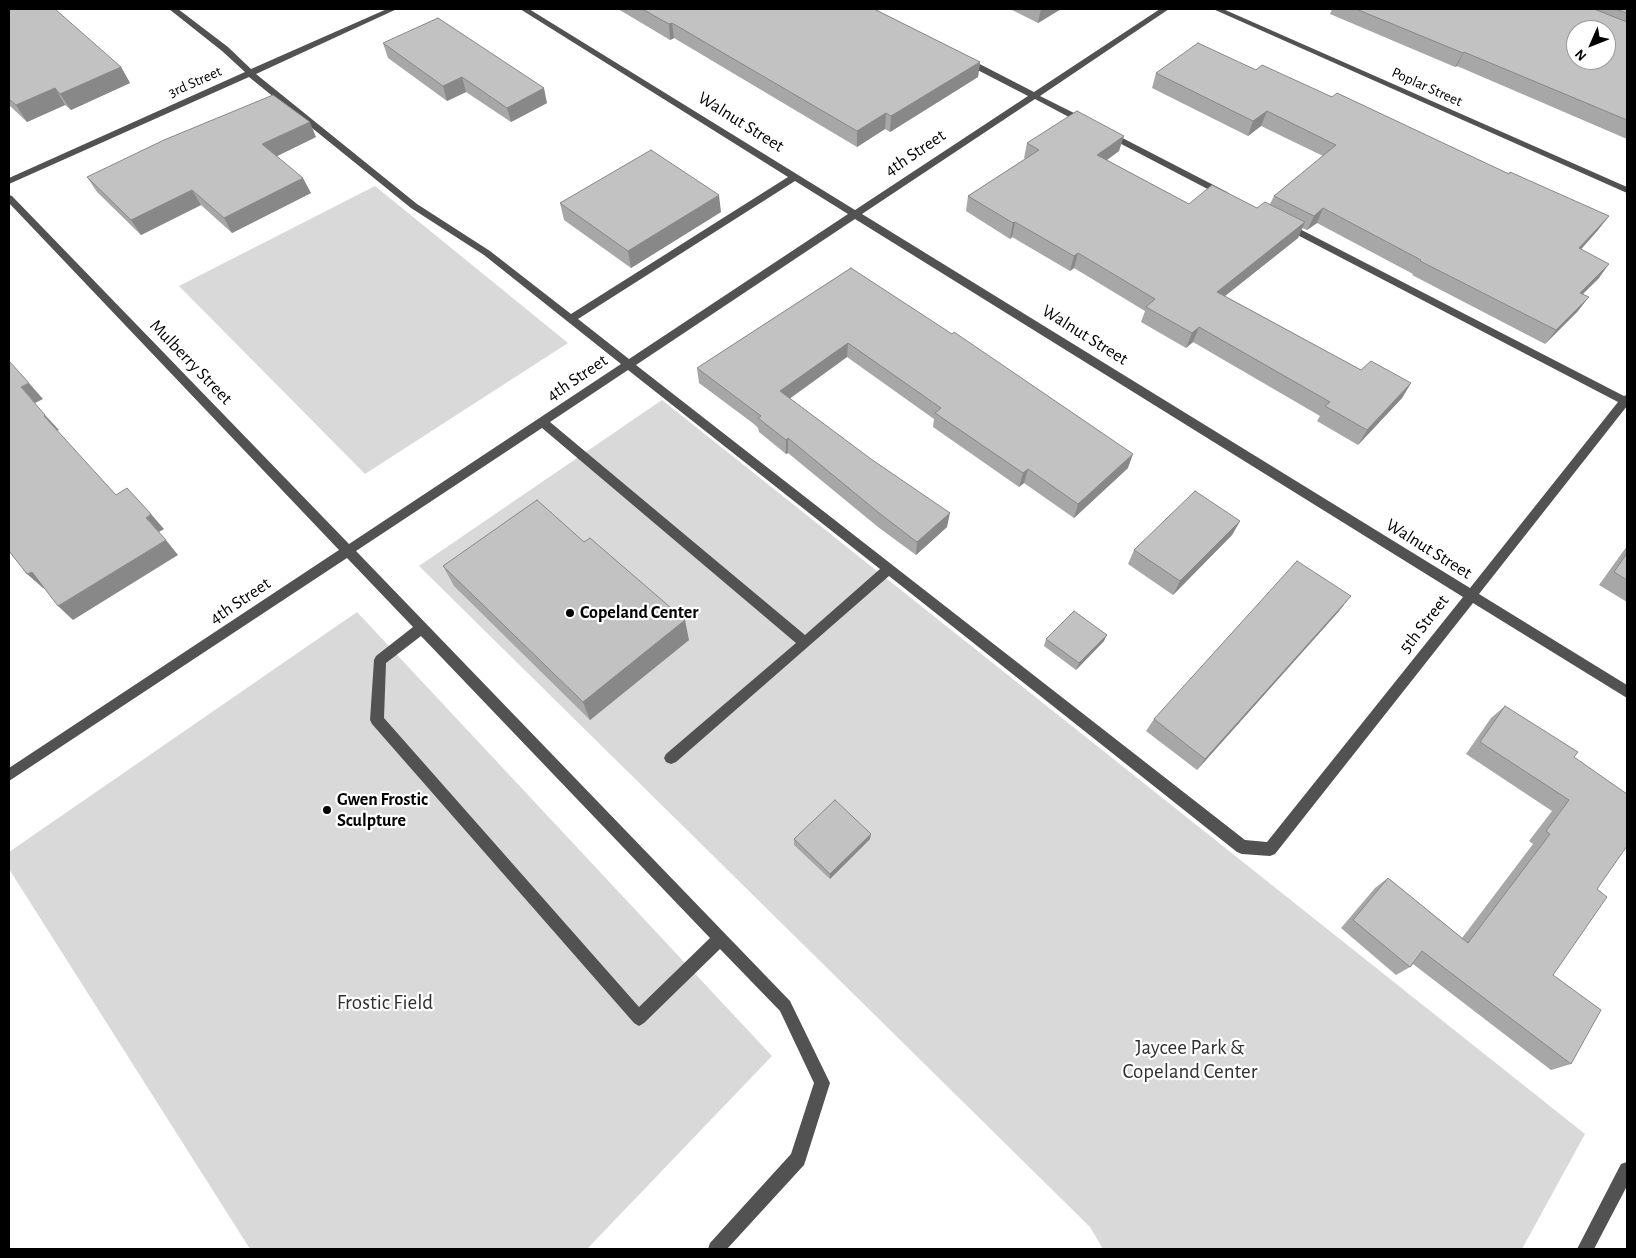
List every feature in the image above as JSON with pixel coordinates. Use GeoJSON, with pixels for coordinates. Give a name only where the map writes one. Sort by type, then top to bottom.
{"type":"FeatureCollection","features":[{"type":"Feature","properties":{"kind":"street"},"geometry":{"type":"LineString","coordinates":[[173,9],[225,49],[250,73],[414,206],[487,253],[889,569],[671,758]]}},
{"type":"Feature","properties":{"kind":"street","name":"3rd Street"},"geometry":{"type":"LineString","coordinates":[[9,181],[393,9]]}},
{"type":"Feature","properties":{"kind":"street","name":"Walnut Street"},"geometry":{"type":"LineString","coordinates":[[524,9],[1627,692]]}},
{"type":"Feature","properties":{"kind":"street","name":"4th Street"},"geometry":{"type":"LineString","coordinates":[[9,775],[1165,9]]}},
{"type":"Feature","properties":{"kind":"street","name":"Poplar Street"},"geometry":{"type":"LineString","coordinates":[[1216,9],[1627,190]]}},
{"type":"Feature","properties":{"kind":"street"},"geometry":{"type":"LineString","coordinates":[[953,54],[1230,197]]}},
{"type":"Feature","properties":{"kind":"street"},"geometry":{"type":"LineString","coordinates":[[572,318],[795,177]]}},
{"type":"Feature","properties":{"kind":"street","name":"Mulberry Street"},"geometry":{"type":"LineString","coordinates":[[9,198],[785,1006],[822,1083],[798,1159],[716,1249]]}},
{"type":"Feature","properties":{"kind":"street"},"geometry":{"type":"LineString","coordinates":[[1275,220],[1627,401]]}},
{"type":"Feature","properties":{"kind":"street","name":"5th Street"},"geometry":{"type":"LineString","coordinates":[[889,569],[1242,847],[1270,850],[1627,401]]}},
{"type":"Feature","properties":{"kind":"street"},"geometry":{"type":"LineString","coordinates":[[542,422],[805,643]]}},
{"type":"Feature","properties":{"kind":"street"},"geometry":{"type":"LineString","coordinates":[[422,628],[380,660],[377,720],[639,1018],[720,939]]}},
{"type":"Feature","properties":{"kind":"street"},"geometry":{"type":"LineString","coordinates":[[1585,1249],[1627,1170]]}},
{"type":"Feature","properties":{"kind":"green space"},"geometry":{"type":"Polygon","coordinates":[[[375,186],[568,343],[365,474],[179,286],[375,186]]]}},
{"type":"Feature","properties":{"kind":"green space","name":"Jaycee Park & Copeland Center"},"geometry":{"type":"Polygon","coordinates":[[[662,400],[1585,1134],[1522,1249],[1103,1249],[1090,1227],[419,566],[662,400]]]}},
{"type":"Feature","properties":{"kind":"green space","name":"Frostic Field"},"geometry":{"type":"Polygon","coordinates":[[[357,612],[772,1056],[587,1249],[250,1249],[9,869],[9,852],[357,612]]]}},
{"type":"Feature","properties":{"kind":"building"},"geometry":{"type":"Polygon","coordinates":[[[9,9],[55,9],[121,67],[60,94],[55,88],[16,105],[9,99],[9,9]]]}},
{"type":"Feature","properties":{"kind":"building"},"geometry":{"type":"Polygon","coordinates":[[[642,9],[874,9],[980,62],[891,116],[886,113],[857,131],[672,23],[669,24],[642,9]]]}},
{"type":"Feature","properties":{"kind":"building"},"geometry":{"type":"Polygon","coordinates":[[[1356,9],[1594,9],[1627,22],[1627,120],[1356,9]]]}},
{"type":"Feature","properties":{"kind":"building"},"geometry":{"type":"Polygon","coordinates":[[[1615,9],[1627,9],[1627,13],[1615,9]]]}},
{"type":"Feature","properties":{"kind":"building"},"geometry":{"type":"Polygon","coordinates":[[[438,18],[544,88],[507,108],[462,77],[443,86],[383,43],[438,18]]]}},
{"type":"Feature","properties":{"kind":"building"},"geometry":{"type":"Polygon","coordinates":[[[1198,43],[1256,70],[1262,65],[1332,97],[1337,93],[1509,174],[1510,172],[1609,216],[1579,248],[1609,264],[1580,293],[1589,297],[1556,330],[1420,261],[1323,208],[1314,216],[1274,196],[1336,145],[1267,111],[1253,121],[1156,73],[1198,43]]]}},
{"type":"Feature","properties":{"kind":"building"},"geometry":{"type":"Polygon","coordinates":[[[273,95],[310,122],[262,144],[303,178],[224,218],[192,190],[131,220],[87,177],[164,140],[273,95]]]}},
{"type":"Feature","properties":{"kind":"building"},"geometry":{"type":"Polygon","coordinates":[[[1077,111],[1124,136],[1097,155],[1189,204],[1212,185],[1257,208],[1265,202],[1305,222],[1217,292],[1361,370],[1371,361],[1411,383],[1367,430],[1325,406],[1330,402],[1199,327],[1192,333],[1146,307],[1155,299],[1078,253],[1074,256],[968,196],[1039,150],[1027,143],[1077,111]]]}},
{"type":"Feature","properties":{"kind":"building"},"geometry":{"type":"Polygon","coordinates":[[[651,150],[719,195],[628,251],[560,203],[651,150]]]}},
{"type":"Feature","properties":{"kind":"building"},"geometry":{"type":"Polygon","coordinates":[[[851,268],[952,334],[954,332],[1133,454],[1078,504],[1028,469],[1023,473],[935,413],[941,408],[848,343],[780,391],[871,459],[950,513],[917,542],[788,438],[786,440],[758,418],[761,416],[697,368],[851,268]]]}},
{"type":"Feature","properties":{"kind":"building"},"geometry":{"type":"Polygon","coordinates":[[[9,361],[29,383],[21,387],[44,416],[116,495],[127,488],[151,514],[146,518],[166,540],[58,606],[32,572],[27,574],[9,551],[9,361]]]}},
{"type":"Feature","properties":{"kind":"building"},"geometry":{"type":"Polygon","coordinates":[[[1195,491],[1240,521],[1180,581],[1134,550],[1195,491]]]}},
{"type":"Feature","properties":{"kind":"building","name":"Copeland Center"},"geometry":{"type":"Polygon","coordinates":[[[537,500],[584,542],[590,538],[685,620],[583,702],[443,566],[537,500]]]}},
{"type":"Feature","properties":{"kind":"building"},"geometry":{"type":"Polygon","coordinates":[[[1627,553],[1627,580],[1614,572],[1627,553]]]}},
{"type":"Feature","properties":{"kind":"building"},"geometry":{"type":"Polygon","coordinates":[[[1297,561],[1351,596],[1205,759],[1154,719],[1297,561]]]}},
{"type":"Feature","properties":{"kind":"building"},"geometry":{"type":"Polygon","coordinates":[[[1074,611],[1107,635],[1079,663],[1046,639],[1074,611]]]}},
{"type":"Feature","properties":{"kind":"building"},"geometry":{"type":"Polygon","coordinates":[[[1505,706],[1578,752],[1574,757],[1627,794],[1627,846],[1597,889],[1607,897],[1553,975],[1601,1010],[1571,1064],[1422,951],[1410,967],[1353,920],[1388,878],[1468,943],[1550,834],[1546,831],[1569,800],[1480,742],[1505,706]]]}},
{"type":"Feature","properties":{"kind":"building"},"geometry":{"type":"Polygon","coordinates":[[[835,800],[871,834],[830,874],[794,839],[835,800]]]}},
{"type":"Feature","properties":{"kind":"place","name":"Copeland Center"},"geometry":{"type":"Point","coordinates":[570,613]}},
{"type":"Feature","properties":{"kind":"place","name":"Gwen Frostic Sculpture"},"geometry":{"type":"Point","coordinates":[327,810]}}]}
